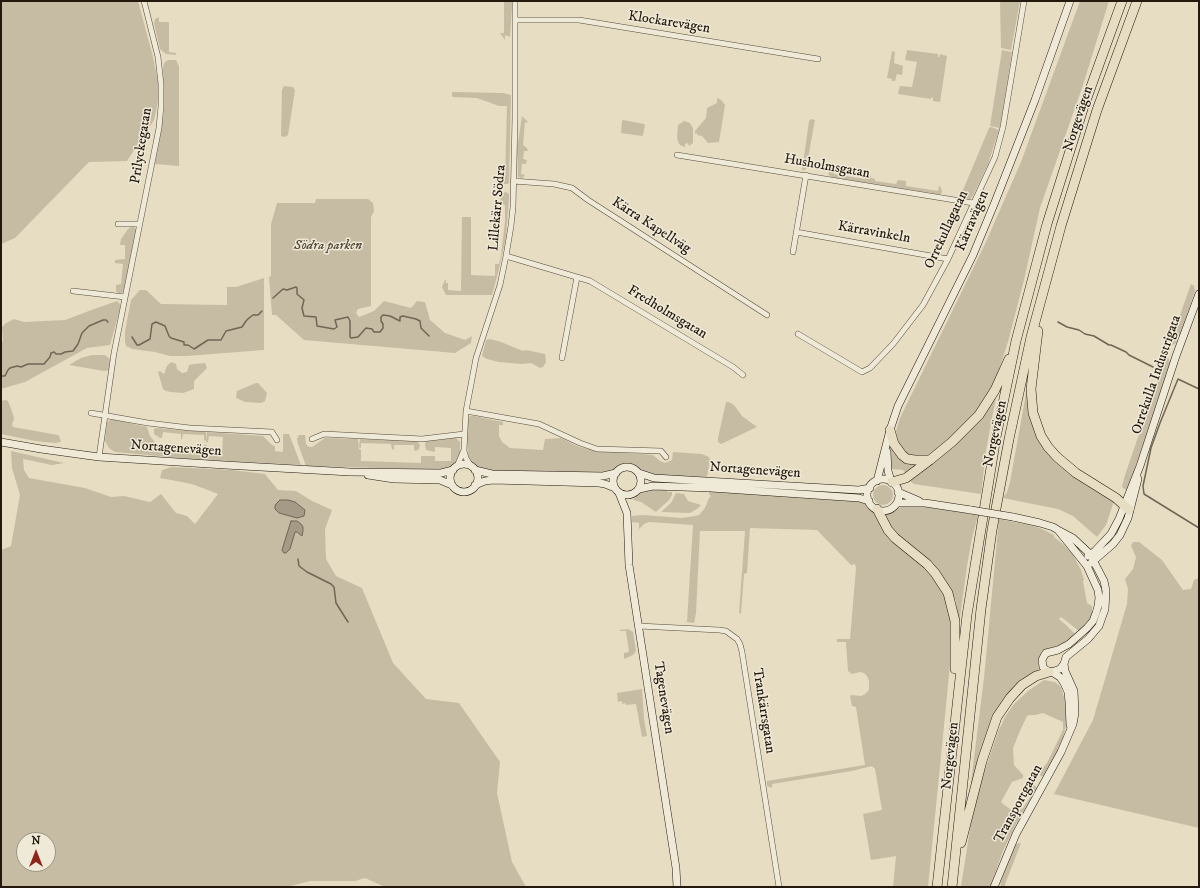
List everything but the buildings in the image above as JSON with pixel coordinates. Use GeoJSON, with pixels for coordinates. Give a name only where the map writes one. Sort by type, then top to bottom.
{"type":"FeatureCollection","features":[{"type":"Feature","properties":{"kind":"highway","name":"Norgevägen"},"geometry":{"type":"LineString","coordinates":[[937,887],[967,615],[996,437],[1016,341],[1051,210],[1084,106],[1122,1]]}},
{"type":"Feature","properties":{"kind":"highway","name":"Norgevägen"},"geometry":{"type":"LineString","coordinates":[[952,887],[981,609],[992,530],[1008,439],[1031,337],[1070,196],[1097,110],[1137,1]]}},
{"type":"Feature","properties":{"kind":"highway"},"geometry":{"type":"LineString","coordinates":[[1045,284],[1031,389],[1033,413],[1036,425],[1044,442],[1056,457],[1076,473],[1116,498],[1126,507]]}},
{"type":"Feature","properties":{"kind":"highway"},"geometry":{"type":"LineString","coordinates":[[892,482],[906,478],[930,460],[966,429],[984,410],[995,390],[1016,341]]}},
{"type":"Feature","properties":{"kind":"highway"},"geometry":{"type":"LineString","coordinates":[[890,430],[894,444],[902,455],[908,459],[930,460]]}},
{"type":"Feature","properties":{"kind":"highway"},"geometry":{"type":"LineString","coordinates":[[877,509],[888,530],[895,538],[931,568],[948,593],[955,621],[955,714]]}},
{"type":"Feature","properties":{"kind":"highway"},"geometry":{"type":"LineString","coordinates":[[953,875],[982,761],[997,717],[1010,698],[1022,685],[1036,676],[1051,672]]}},
{"type":"Feature","properties":{"kind":"street","name":"Prilyckegatan"},"geometry":{"type":"LineString","coordinates":[[99,457],[114,353],[159,128],[161,84],[158,57],[144,1]]}},
{"type":"Feature","properties":{"kind":"street","name":"Lillekärr Södra"},"geometry":{"type":"LineString","coordinates":[[473,468],[466,458],[464,450],[466,411],[476,358],[498,291],[511,226],[514,180],[515,1]]}},
{"type":"Feature","properties":{"kind":"street","name":"Orrekullagatan"},"geometry":{"type":"LineString","coordinates":[[798,334],[862,372],[881,357],[903,332],[923,305],[948,258],[995,157],[1003,127],[1024,1]]}},
{"type":"Feature","properties":{"kind":"street","name":"Kärravägen"},"geometry":{"type":"LineString","coordinates":[[877,481],[890,430],[898,406],[970,261],[1035,100],[1070,1]]}},
{"type":"Feature","properties":{"kind":"street","name":"Klockarevägen"},"geometry":{"type":"LineString","coordinates":[[515,20],[579,20],[818,59]]}},
{"type":"Feature","properties":{"kind":"street","name":"Husholmsgatan"},"geometry":{"type":"LineString","coordinates":[[678,155],[806,175],[945,200],[973,203]]}},
{"type":"Feature","properties":{"kind":"street"},"geometry":{"type":"LineString","coordinates":[[793,252],[806,175]]}},
{"type":"Feature","properties":{"kind":"street","name":"Kärra Kapellväg"},"geometry":{"type":"LineString","coordinates":[[514,180],[554,184],[572,188],[588,200],[767,315]]}},
{"type":"Feature","properties":{"kind":"street"},"geometry":{"type":"LineString","coordinates":[[118,224],[140,224]]}},
{"type":"Feature","properties":{"kind":"street","name":"Kärravinkeln"},"geometry":{"type":"LineString","coordinates":[[796,232],[948,258]]}},
{"type":"Feature","properties":{"kind":"street","name":"Fredholmsgatan"},"geometry":{"type":"LineString","coordinates":[[506,256],[590,281],[733,367],[743,375]]}},
{"type":"Feature","properties":{"kind":"street"},"geometry":{"type":"LineString","coordinates":[[562,358],[577,277]]}},
{"type":"Feature","properties":{"kind":"street"},"geometry":{"type":"LineString","coordinates":[[73,291],[125,297]]}},
{"type":"Feature","properties":{"kind":"street","name":"Orrekulla Industrigata"},"geometry":{"type":"LineString","coordinates":[[1085,563],[1092,558],[1098,548],[1111,534],[1126,507],[1176,356],[1199,294]]}},
{"type":"Feature","properties":{"kind":"street"},"geometry":{"type":"LineString","coordinates":[[466,411],[539,424],[580,443],[597,449],[661,451],[666,457]]}},
{"type":"Feature","properties":{"kind":"street"},"geometry":{"type":"LineString","coordinates":[[91,413],[148,423],[190,428],[272,432],[276,440]]}},
{"type":"Feature","properties":{"kind":"street"},"geometry":{"type":"LineString","coordinates":[[312,439],[324,434],[422,438],[464,434]]}},
{"type":"Feature","properties":{"kind":"street","name":"Nortagenevägen"},"geometry":{"type":"LineString","coordinates":[[1,442],[99,457],[350,472],[440,473],[464,464],[492,474],[603,476],[616,473],[627,467],[636,470],[638,473],[654,478],[859,490],[870,488]]}},
{"type":"Feature","properties":{"kind":"street","name":"Kärravägen"},"geometry":{"type":"LineString","coordinates":[[887,445],[888,472],[892,482]]}},
{"type":"Feature","properties":{"kind":"street","name":"Lillekärr Södra"},"geometry":{"type":"LineString","coordinates":[[455,468],[464,450]]}},
{"type":"Feature","properties":{"kind":"street"},"geometry":{"type":"LineString","coordinates":[[452,485],[450,477],[455,468]]}},
{"type":"Feature","properties":{"kind":"street"},"geometry":{"type":"LineString","coordinates":[[473,468],[478,478],[475,486]]}},
{"type":"Feature","properties":{"kind":"street","name":"Nortagenevägen"},"geometry":{"type":"LineString","coordinates":[[350,472],[394,479],[440,480],[464,492],[485,481],[493,480],[599,483],[605,484],[627,495],[653,486],[711,488],[859,498],[869,501]]}},
{"type":"Feature","properties":{"kind":"street"},"geometry":{"type":"LineString","coordinates":[[616,473],[613,480],[617,490]]}},
{"type":"Feature","properties":{"kind":"street"},"geometry":{"type":"LineString","coordinates":[[636,491],[641,481],[638,473]]}},
{"type":"Feature","properties":{"kind":"street"},"geometry":{"type":"LineString","coordinates":[[884,480],[892,482],[896,486],[898,492],[897,503],[892,508],[886,510],[877,509],[872,506],[869,501],[868,494],[870,488],[877,481],[884,480]]}},
{"type":"Feature","properties":{"kind":"street","name":"Tagenevägen"},"geometry":{"type":"LineString","coordinates":[[617,490],[627,513],[629,565],[676,868],[677,887]]}},
{"type":"Feature","properties":{"kind":"street","name":"Tagenevägen"},"geometry":{"type":"LineString","coordinates":[[627,513],[636,491]]}},
{"type":"Feature","properties":{"kind":"street"},"geometry":{"type":"LineString","coordinates":[[898,492],[925,503]]}},
{"type":"Feature","properties":{"kind":"street"},"geometry":{"type":"LineString","coordinates":[[897,503],[925,503],[1040,523],[1058,530],[1073,538],[1092,558],[1104,581],[1106,591],[1106,609],[1095,632],[1066,657],[1064,664],[1060,669],[1051,672],[1043,667],[1042,660],[1046,653],[1062,648],[1079,636],[1092,621],[1098,606],[1098,590],[1085,563],[1058,530]]}},
{"type":"Feature","properties":{"kind":"street","name":"Trankärrsgatan"},"geometry":{"type":"LineString","coordinates":[[639,626],[719,630],[726,632],[737,639],[742,652],[779,887]]}},
{"type":"Feature","properties":{"kind":"street","name":"Transportgatan"},"geometry":{"type":"LineString","coordinates":[[994,887],[1016,834],[1069,735],[1075,713],[1075,702],[1074,691],[1065,671],[1064,664]]}},
{"type":"Feature","properties":{"kind":"street","name":"Transportgatan"},"geometry":{"type":"LineString","coordinates":[[1051,672],[1060,677],[1068,692],[1070,713],[1069,735]]}},
{"type":"Feature","properties":{"kind":"green space"},"geometry":{"type":"Polygon","coordinates":[[[1,1],[138,1],[153,57],[160,92],[154,120],[127,161],[89,162],[15,238],[1,244],[1,1]]]}},
{"type":"Feature","properties":{"kind":"green space"},"geometry":{"type":"Polygon","coordinates":[[[504,1],[512,1],[510,37],[505,35],[505,40],[500,33],[504,33],[504,1]]]}},
{"type":"Feature","properties":{"kind":"green space"},"geometry":{"type":"Polygon","coordinates":[[[1000,1],[1020,1],[1011,50],[1001,48],[1000,1]]]}},
{"type":"Feature","properties":{"kind":"green space"},"geometry":{"type":"Polygon","coordinates":[[[1080,1],[1109,1],[1083,85],[1040,208],[1024,280],[1008,342],[996,379],[977,411],[941,446],[928,455],[917,457],[907,454],[899,445],[896,431],[900,418],[985,244],[1021,162],[1080,1]]]}},
{"type":"Feature","properties":{"kind":"green space"},"geometry":{"type":"Polygon","coordinates":[[[159,17],[159,22],[169,22],[169,52],[176,53],[176,55],[166,54],[160,49],[154,23],[155,19],[159,17]]]}},
{"type":"Feature","properties":{"kind":"green space"},"geometry":{"type":"Polygon","coordinates":[[[907,50],[938,54],[938,57],[940,54],[947,56],[940,102],[933,101],[933,98],[931,97],[931,99],[898,94],[900,86],[912,87],[917,62],[905,60],[907,50]]]}},
{"type":"Feature","properties":{"kind":"green space"},"geometry":{"type":"Polygon","coordinates":[[[1002,50],[1012,52],[1000,128],[990,126],[1002,50]]]}},
{"type":"Feature","properties":{"kind":"green space"},"geometry":{"type":"Polygon","coordinates":[[[892,51],[895,52],[894,63],[903,66],[902,75],[897,74],[895,81],[887,78],[892,51]]]}},
{"type":"Feature","properties":{"kind":"green space"},"geometry":{"type":"Polygon","coordinates":[[[168,60],[176,60],[179,66],[179,166],[155,164],[164,112],[163,66],[168,60]]]}},
{"type":"Feature","properties":{"kind":"green space"},"geometry":{"type":"Polygon","coordinates":[[[284,86],[293,87],[295,90],[288,135],[285,137],[281,136],[282,90],[284,86]]]}},
{"type":"Feature","properties":{"kind":"green space"},"geometry":{"type":"Polygon","coordinates":[[[452,92],[503,93],[511,95],[508,184],[503,184],[500,181],[501,178],[505,178],[507,106],[499,106],[477,98],[453,97],[452,92]]]}},
{"type":"Feature","properties":{"kind":"green space"},"geometry":{"type":"Polygon","coordinates":[[[717,98],[725,105],[719,142],[708,143],[702,136],[697,135],[698,133],[695,134],[695,131],[706,118],[707,108],[717,103],[717,98]]]}},
{"type":"Feature","properties":{"kind":"green space"},"geometry":{"type":"Polygon","coordinates":[[[522,116],[529,123],[525,122],[523,145],[528,151],[524,151],[523,159],[527,160],[526,164],[522,164],[521,174],[525,175],[522,178],[518,177],[517,149],[522,116]]]}},
{"type":"Feature","properties":{"kind":"green space"},"geometry":{"type":"Polygon","coordinates":[[[811,119],[815,120],[806,169],[802,171],[809,121],[811,119]]]}},
{"type":"Feature","properties":{"kind":"green space"},"geometry":{"type":"Polygon","coordinates":[[[623,120],[644,124],[643,135],[621,133],[623,120]]]}},
{"type":"Feature","properties":{"kind":"green space"},"geometry":{"type":"Polygon","coordinates":[[[684,121],[690,123],[693,128],[693,143],[689,146],[688,143],[685,144],[685,147],[679,144],[677,138],[678,125],[684,121]]]}},
{"type":"Feature","properties":{"kind":"green space"},"geometry":{"type":"Polygon","coordinates":[[[991,127],[999,130],[988,164],[973,196],[970,199],[962,199],[961,196],[963,190],[989,128],[991,127]]]}},
{"type":"Feature","properties":{"kind":"green space"},"geometry":{"type":"Polygon","coordinates":[[[832,169],[834,170],[834,174],[865,179],[866,174],[875,179],[875,181],[896,184],[898,180],[906,181],[906,186],[938,191],[940,186],[942,191],[941,194],[938,194],[831,177],[828,174],[832,169]]]}},
{"type":"Feature","properties":{"kind":"green space"},"geometry":{"type":"Polygon","coordinates":[[[506,192],[509,194],[509,199],[506,237],[492,295],[446,295],[442,287],[445,280],[446,283],[448,283],[448,290],[461,291],[462,217],[471,217],[471,275],[495,276],[495,264],[499,264],[501,256],[505,221],[505,205],[500,203],[501,196],[506,192]]]}},
{"type":"Feature","properties":{"kind":"green space","name":"Södra parken"},"geometry":{"type":"Polygon","coordinates":[[[316,199],[368,199],[373,203],[374,211],[371,217],[371,306],[358,309],[356,313],[359,317],[374,311],[384,301],[411,308],[417,301],[425,302],[430,320],[445,333],[465,340],[472,336],[471,343],[455,353],[304,340],[276,315],[272,315],[269,277],[271,276],[271,224],[277,203],[315,203],[316,199]]]}},
{"type":"Feature","properties":{"kind":"green space"},"geometry":{"type":"Polygon","coordinates":[[[131,227],[134,227],[136,230],[124,290],[122,293],[118,293],[116,291],[116,285],[121,284],[123,264],[115,263],[115,260],[125,259],[125,245],[120,245],[121,239],[131,227]]]}},
{"type":"Feature","properties":{"kind":"green space"},"geometry":{"type":"Polygon","coordinates":[[[264,278],[264,350],[170,356],[155,352],[132,349],[126,346],[125,331],[131,300],[140,290],[146,290],[161,304],[227,305],[227,287],[236,287],[264,278]]]}},
{"type":"Feature","properties":{"kind":"green space"},"geometry":{"type":"Polygon","coordinates":[[[1191,284],[1194,286],[1195,291],[1179,338],[1175,344],[1169,346],[1191,284]]]}},
{"type":"Feature","properties":{"kind":"green space"},"geometry":{"type":"Polygon","coordinates":[[[117,301],[120,304],[120,309],[110,345],[87,348],[25,382],[1,389],[1,345],[3,340],[2,327],[6,323],[14,319],[24,322],[65,320],[117,301]]]}},
{"type":"Feature","properties":{"kind":"green space"},"geometry":{"type":"Polygon","coordinates":[[[490,339],[523,351],[526,350],[545,354],[546,362],[543,367],[540,368],[531,363],[522,364],[499,362],[487,359],[482,356],[486,340],[490,339]]]}},
{"type":"Feature","properties":{"kind":"green space"},"geometry":{"type":"Polygon","coordinates":[[[92,355],[105,355],[110,359],[109,370],[104,371],[69,365],[81,358],[92,355]]]}},
{"type":"Feature","properties":{"kind":"green space"},"geometry":{"type":"Polygon","coordinates":[[[1166,356],[1170,363],[1128,489],[1126,490],[1122,486],[1126,472],[1166,356]]]}},
{"type":"Feature","properties":{"kind":"green space"},"geometry":{"type":"Polygon","coordinates":[[[171,362],[176,364],[177,369],[182,373],[187,372],[189,365],[194,364],[205,363],[207,368],[194,381],[194,389],[183,393],[171,392],[163,389],[158,372],[160,371],[164,374],[167,366],[171,362]]]}},
{"type":"Feature","properties":{"kind":"green space"},"geometry":{"type":"Polygon","coordinates":[[[258,383],[267,393],[265,401],[261,403],[245,402],[236,398],[237,391],[258,383]]]}},
{"type":"Feature","properties":{"kind":"green space"},"geometry":{"type":"Polygon","coordinates":[[[1027,388],[1039,439],[1114,501],[1106,525],[1097,537],[1073,516],[1058,509],[1003,498],[1007,492],[1010,482],[1027,388]]]}},
{"type":"Feature","properties":{"kind":"green space"},"geometry":{"type":"Polygon","coordinates":[[[996,397],[986,451],[981,494],[914,484],[911,482],[909,479],[982,417],[996,397]]]}},
{"type":"Feature","properties":{"kind":"green space"},"geometry":{"type":"Polygon","coordinates":[[[1,401],[8,401],[13,414],[13,427],[58,435],[61,442],[55,443],[35,441],[1,434],[1,401]]]}},
{"type":"Feature","properties":{"kind":"green space"},"geometry":{"type":"Polygon","coordinates":[[[726,402],[734,405],[742,416],[757,427],[721,444],[718,442],[718,438],[726,402]]]}},
{"type":"Feature","properties":{"kind":"green space"},"geometry":{"type":"Polygon","coordinates":[[[470,416],[503,422],[503,425],[499,425],[499,436],[502,442],[510,448],[543,450],[545,439],[561,438],[577,446],[591,450],[653,455],[665,463],[672,460],[673,452],[702,454],[709,457],[710,460],[707,477],[650,475],[628,465],[621,466],[614,471],[606,473],[486,471],[478,469],[474,466],[468,455],[468,420],[470,416]]]}},
{"type":"Feature","properties":{"kind":"green space"},"geometry":{"type":"Polygon","coordinates":[[[112,419],[147,427],[150,436],[155,442],[154,446],[158,446],[158,450],[203,453],[204,445],[206,445],[208,447],[208,453],[222,454],[223,437],[209,436],[208,442],[202,443],[206,442],[207,432],[263,436],[275,446],[275,451],[283,452],[283,434],[289,434],[301,465],[190,459],[115,452],[109,448],[105,441],[107,422],[112,419]]]}},
{"type":"Feature","properties":{"kind":"green space"},"geometry":{"type":"Polygon","coordinates":[[[154,429],[206,432],[206,440],[204,441],[204,435],[183,434],[181,439],[181,434],[163,432],[162,438],[160,438],[154,434],[154,429]]]}},
{"type":"Feature","properties":{"kind":"green space"},"geometry":{"type":"Polygon","coordinates":[[[299,435],[305,435],[306,444],[309,447],[312,447],[325,438],[358,439],[359,449],[361,450],[361,461],[421,463],[421,456],[435,456],[435,461],[451,461],[451,448],[435,447],[435,452],[426,450],[425,445],[426,441],[428,440],[456,438],[460,442],[460,453],[454,465],[447,470],[306,466],[298,444],[297,439],[299,435]]]}},
{"type":"Feature","properties":{"kind":"green space"},"geometry":{"type":"Polygon","coordinates":[[[360,439],[417,441],[420,445],[419,449],[416,451],[414,450],[414,445],[394,445],[394,450],[392,449],[391,444],[361,443],[361,448],[359,447],[360,439]]]}},
{"type":"Feature","properties":{"kind":"green space"},"geometry":{"type":"Polygon","coordinates":[[[890,445],[919,465],[906,474],[903,470],[891,469],[889,452],[890,445]]]}},
{"type":"Feature","properties":{"kind":"green space"},"geometry":{"type":"Polygon","coordinates":[[[11,451],[64,463],[52,465],[23,459],[24,470],[29,478],[85,488],[111,497],[124,496],[150,502],[161,494],[176,513],[187,516],[195,524],[218,494],[192,484],[160,478],[162,470],[172,467],[232,470],[265,474],[278,490],[296,491],[312,501],[332,510],[325,529],[326,559],[336,576],[362,588],[393,663],[426,699],[459,703],[500,762],[497,793],[512,862],[526,887],[385,887],[365,878],[355,881],[310,881],[287,887],[1,887],[1,550],[11,546],[20,495],[12,468],[11,451]]]}},
{"type":"Feature","properties":{"kind":"green space"},"geometry":{"type":"Polygon","coordinates":[[[879,485],[887,485],[893,491],[893,499],[887,505],[879,505],[873,499],[873,491],[879,485]]]}},
{"type":"Feature","properties":{"kind":"green space"},"geometry":{"type":"Polygon","coordinates":[[[646,489],[667,490],[667,492],[672,492],[672,495],[669,500],[656,512],[641,502],[633,500],[639,493],[646,489]]]}},
{"type":"Feature","properties":{"kind":"green space"},"geometry":{"type":"Polygon","coordinates":[[[709,491],[861,501],[871,509],[929,572],[942,590],[947,602],[952,630],[952,645],[928,887],[893,887],[896,856],[871,860],[863,814],[882,810],[875,769],[872,766],[852,771],[772,784],[772,788],[767,786],[767,781],[865,765],[856,707],[852,706],[850,696],[861,696],[865,694],[869,690],[869,681],[864,673],[860,672],[852,674],[848,671],[846,642],[837,642],[837,639],[850,639],[856,568],[855,564],[851,565],[817,530],[750,528],[747,573],[744,574],[741,614],[739,613],[745,531],[700,531],[696,613],[694,623],[687,622],[693,525],[649,522],[644,524],[639,529],[639,523],[632,522],[632,516],[643,515],[682,518],[699,515],[705,508],[711,496],[709,491]]]}},
{"type":"Feature","properties":{"kind":"green space"},"geometry":{"type":"Polygon","coordinates":[[[676,493],[684,494],[688,501],[701,505],[690,513],[661,512],[671,503],[676,493]]]}},
{"type":"Feature","properties":{"kind":"green space"},"geometry":{"type":"Polygon","coordinates":[[[903,506],[921,506],[978,515],[967,566],[959,625],[956,601],[942,575],[894,533],[885,516],[885,513],[903,506]]]}},
{"type":"Feature","properties":{"kind":"green space"},"geometry":{"type":"Polygon","coordinates":[[[999,519],[1040,528],[1054,535],[1054,537],[1064,545],[1073,555],[1081,570],[1087,603],[1092,606],[1092,613],[1090,621],[1079,631],[1061,617],[1059,619],[1075,634],[1063,644],[1042,651],[1038,660],[1039,670],[1021,682],[1009,694],[971,788],[984,678],[999,519]]]}},
{"type":"Feature","properties":{"kind":"green space"},"geometry":{"type":"Polygon","coordinates":[[[1133,542],[1139,542],[1162,560],[1183,590],[1191,589],[1194,580],[1199,578],[1199,828],[1054,794],[1093,720],[1127,604],[1128,589],[1125,579],[1133,569],[1136,557],[1131,546],[1133,542]]]}},
{"type":"Feature","properties":{"kind":"green space"},"geometry":{"type":"Polygon","coordinates":[[[628,629],[633,632],[636,651],[633,655],[624,659],[624,653],[629,652],[626,631],[620,630],[628,629]]]}},
{"type":"Feature","properties":{"kind":"green space"},"geometry":{"type":"Polygon","coordinates":[[[1044,680],[1055,682],[1061,687],[1065,701],[1066,720],[1062,742],[1045,777],[1041,776],[1039,774],[1040,771],[1047,763],[1063,730],[1063,722],[1043,713],[1027,716],[1013,748],[1014,765],[1023,775],[1023,778],[1012,782],[1001,802],[1010,809],[1018,811],[1023,808],[1031,796],[1033,791],[1031,786],[1032,784],[1037,787],[1003,851],[990,887],[961,887],[972,816],[984,773],[998,732],[1005,717],[1014,704],[1028,691],[1044,680]]]}},
{"type":"Feature","properties":{"kind":"green space"},"geometry":{"type":"Polygon","coordinates":[[[642,689],[647,736],[642,737],[636,704],[626,705],[625,703],[622,704],[622,701],[618,702],[617,693],[642,689]]]}},
{"type":"Feature","properties":{"kind":"green space"},"geometry":{"type":"Polygon","coordinates":[[[1021,843],[1004,887],[1002,887],[1000,883],[1014,846],[1021,843]]]}},
{"type":"Feature","properties":{"kind":"shaded area"},"geometry":{"type":"Polygon","coordinates":[[[280,500],[295,502],[305,510],[304,516],[297,518],[279,513],[275,509],[275,506],[280,500]]]}},
{"type":"Feature","properties":{"kind":"shaded area"},"geometry":{"type":"Polygon","coordinates":[[[291,521],[297,521],[301,524],[303,527],[302,536],[295,532],[290,549],[284,553],[282,550],[291,521]]]}},
{"type":"Feature","properties":{"kind":"waterway"},"geometry":{"type":"LineString","coordinates":[[273,298],[283,289],[287,290],[296,287],[297,294],[304,300],[302,308],[304,316],[316,317],[317,326],[334,329],[337,327],[335,320],[348,317],[350,321],[351,338],[358,337],[366,328],[372,329],[374,332],[380,332],[383,328],[381,321],[381,317],[383,315],[390,316],[400,321],[400,317],[403,316],[416,319],[420,321],[421,328],[429,336]]}},
{"type":"Feature","properties":{"kind":"waterway"},"geometry":{"type":"LineString","coordinates":[[132,337],[137,345],[150,339],[152,324],[156,322],[165,326],[171,338],[184,342],[184,345],[188,345],[194,349],[208,340],[221,340],[226,331],[242,327],[249,318],[253,315],[258,315],[262,311]]}},
{"type":"Feature","properties":{"kind":"waterway"},"geometry":{"type":"LineString","coordinates":[[1,376],[5,376],[10,368],[17,366],[21,367],[28,364],[44,364],[50,357],[51,353],[54,352],[56,354],[61,354],[73,351],[78,344],[82,333],[89,326],[103,320],[108,322]]}},
{"type":"Feature","properties":{"kind":"waterway"},"geometry":{"type":"LineString","coordinates":[[1058,322],[1067,327],[1094,336],[1153,367]]}},
{"type":"Feature","properties":{"kind":"waterway"},"geometry":{"type":"LineString","coordinates":[[1199,389],[1178,379],[1151,448],[1143,486],[1144,494],[1199,528]]}},
{"type":"Feature","properties":{"kind":"waterway"},"geometry":{"type":"LineString","coordinates":[[298,559],[299,566],[334,587],[336,603],[348,622]]}}]}
